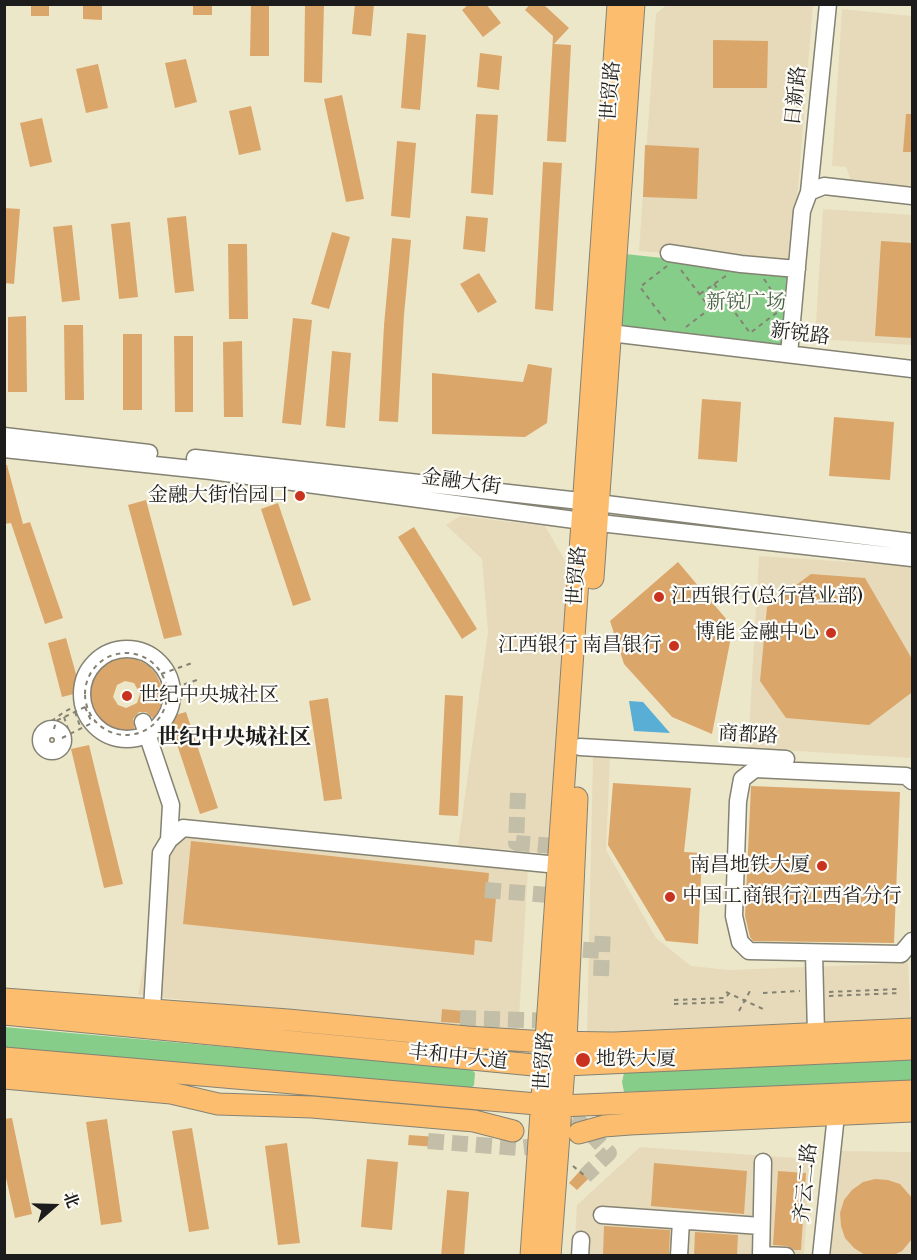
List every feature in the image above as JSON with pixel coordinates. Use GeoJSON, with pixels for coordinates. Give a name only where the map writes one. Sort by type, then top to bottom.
{"type":"FeatureCollection","features":[{"type":"Feature","properties":{"kind":"main road","name":"世贸路"},"geometry":{"type":"LineString","coordinates":[[531,1256],[546,1171],[580,747],[590,512],[618,4]]}},
{"type":"Feature","properties":{"kind":"main road","name":"世贸路"},"geometry":{"type":"LineString","coordinates":[[556,1041],[558,865],[590,512],[610,333],[634,4]]}},
{"type":"Feature","properties":{"kind":"main road"},"geometry":{"type":"LineString","coordinates":[[4,999],[288,1020],[467,1037],[614,1043],[912,1029]]}},
{"type":"Feature","properties":{"kind":"main road","name":"丰和中大道"},"geometry":{"type":"LineString","coordinates":[[4,1014],[554,1066],[912,1049]]}},
{"type":"Feature","properties":{"kind":"main road","name":"丰和中大道"},"geometry":{"type":"LineString","coordinates":[[4,1058],[551,1106],[912,1091]]}},
{"type":"Feature","properties":{"kind":"main road"},"geometry":{"type":"LineString","coordinates":[[4,1078],[171,1094],[218,1104],[312,1107],[474,1121],[513,1131]]}},
{"type":"Feature","properties":{"kind":"main road"},"geometry":{"type":"LineString","coordinates":[[464,1098],[498,1118],[513,1131],[546,1171],[577,1134],[600,1119],[636,1103]]}},
{"type":"Feature","properties":{"kind":"main road"},"geometry":{"type":"LineString","coordinates":[[577,1134],[604,1126],[630,1124],[912,1111]]}},
{"type":"Feature","properties":{"kind":"main road","name":"世贸路"},"geometry":{"type":"LineString","coordinates":[[546,1171],[550,1256]]}},
{"type":"Feature","properties":{"kind":"street","name":"日新路"},"geometry":{"type":"LineString","coordinates":[[789,354],[802,211],[809,192],[828,4]]}},
{"type":"Feature","properties":{"kind":"street"},"geometry":{"type":"LineString","coordinates":[[809,192],[824,186],[912,196]]}},
{"type":"Feature","properties":{"kind":"street"},"geometry":{"type":"LineString","coordinates":[[672,257],[797,269]]}},
{"type":"Feature","properties":{"kind":"street","name":"新锐路"},"geometry":{"type":"LineString","coordinates":[[610,333],[912,369]]}},
{"type":"Feature","properties":{"kind":"street","name":"金融大街"},"geometry":{"type":"LineString","coordinates":[[4,436],[590,512],[912,558]]}},
{"type":"Feature","properties":{"kind":"street","name":"金融大街"},"geometry":{"type":"LineString","coordinates":[[4,448],[590,512],[912,542]]}},
{"type":"Feature","properties":{"kind":"street"},"geometry":{"type":"LineString","coordinates":[[118,649],[133,649],[147,653],[159,662],[167,673],[172,687],[172,701],[159,727],[145,729],[132,740],[117,739],[102,733],[91,722],[82,707],[81,693],[84,678],[92,665],[103,655],[118,649]]}},
{"type":"Feature","properties":{"kind":"street"},"geometry":{"type":"LineString","coordinates":[[145,729],[171,805],[169,840]]}},
{"type":"Feature","properties":{"kind":"street","name":"商都路"},"geometry":{"type":"LineString","coordinates":[[580,747],[912,767]]}},
{"type":"Feature","properties":{"kind":"street"},"geometry":{"type":"LineString","coordinates":[[912,781],[906,776],[756,769],[742,779],[738,801],[734,916],[740,942],[749,951],[901,954],[912,941]]}},
{"type":"Feature","properties":{"kind":"street"},"geometry":{"type":"LineString","coordinates":[[152,1010],[160,853],[169,840],[183,828],[558,865]]}},
{"type":"Feature","properties":{"kind":"street"},"geometry":{"type":"LineString","coordinates":[[814,953],[824,992],[816,1034]]}},
{"type":"Feature","properties":{"kind":"street","name":"齐云二路"},"geometry":{"type":"LineString","coordinates":[[821,1256],[836,1114]]}},
{"type":"Feature","properties":{"kind":"street"},"geometry":{"type":"LineString","coordinates":[[763,1162],[761,1255],[786,1256]]}},
{"type":"Feature","properties":{"kind":"street"},"geometry":{"type":"LineString","coordinates":[[602,1215],[761,1226]]}},
{"type":"Feature","properties":{"kind":"street"},"geometry":{"type":"LineString","coordinates":[[679,1256],[681,1221]]}},
{"type":"Feature","properties":{"kind":"path"},"geometry":{"type":"LineString","coordinates":[[668,324],[640,287],[672,257],[710,308]]}},
{"type":"Feature","properties":{"kind":"path"},"geometry":{"type":"LineString","coordinates":[[699,294],[714,284],[748,265],[783,308],[750,333],[714,284]]}},
{"type":"Feature","properties":{"kind":"path"},"geometry":{"type":"LineString","coordinates":[[684,329],[724,298]]}},
{"type":"Feature","properties":{"kind":"path"},"geometry":{"type":"LineString","coordinates":[[81,729],[82,707],[88,679],[95,667],[106,658],[132,653],[145,658],[156,666],[167,690],[166,704],[161,716],[152,726],[140,733],[114,734],[102,728],[82,707]]}},
{"type":"Feature","properties":{"kind":"path"},"geometry":{"type":"LineString","coordinates":[[161,674],[192,663]]}},
{"type":"Feature","properties":{"kind":"path"},"geometry":{"type":"LineString","coordinates":[[171,670],[177,687]]}},
{"type":"Feature","properties":{"kind":"path"},"geometry":{"type":"LineString","coordinates":[[167,690],[197,680]]}},
{"type":"Feature","properties":{"kind":"path"},"geometry":{"type":"LineString","coordinates":[[82,707],[92,724]]}},
{"type":"Feature","properties":{"kind":"path"},"geometry":{"type":"LineString","coordinates":[[60,730],[82,707]]}},
{"type":"Feature","properties":{"kind":"path"},"geometry":{"type":"LineString","coordinates":[[82,707],[64,712],[49,723],[60,730],[81,729],[96,721]]}},
{"type":"Feature","properties":{"kind":"path"},"geometry":{"type":"LineString","coordinates":[[739,1011],[750,991]]}},
{"type":"Feature","properties":{"kind":"path"},"geometry":{"type":"LineString","coordinates":[[763,993],[899,991]]}},
{"type":"Feature","properties":{"kind":"path"},"geometry":{"type":"LineString","coordinates":[[727,1002],[674,1002],[726,998],[728,992],[763,1010]]}},
{"type":"Feature","properties":{"kind":"path"},"geometry":{"type":"LineString","coordinates":[[577,1134],[573,1167],[585,1176]]}},
{"type":"Feature","properties":{"kind":"shaded area"},"geometry":{"type":"Polygon","coordinates":[[[666,5],[813,5],[792,263],[639,251],[656,14],[666,5]]]}},
{"type":"Feature","properties":{"kind":"shaded area"},"geometry":{"type":"Polygon","coordinates":[[[842,9],[912,16],[912,187],[851,180],[846,167],[832,166],[842,9]]]}},
{"type":"Feature","properties":{"kind":"shaded area"},"geometry":{"type":"Polygon","coordinates":[[[823,209],[912,215],[912,345],[815,339],[823,209]]]}},
{"type":"Feature","properties":{"kind":"shaded area"},"geometry":{"type":"Polygon","coordinates":[[[460,516],[545,526],[570,569],[552,853],[458,846],[488,632],[482,559],[446,525],[460,516]]]}},
{"type":"Feature","properties":{"kind":"shaded area"},"geometry":{"type":"Polygon","coordinates":[[[759,556],[912,566],[912,758],[748,748],[759,556]]]}},
{"type":"Feature","properties":{"kind":"shaded area"},"geometry":{"type":"Polygon","coordinates":[[[593,757],[610,757],[606,850],[656,938],[691,966],[729,970],[908,963],[911,1026],[587,1037],[593,757]]]}},
{"type":"Feature","properties":{"kind":"shaded area"},"geometry":{"type":"Polygon","coordinates":[[[186,831],[528,868],[518,1035],[138,995],[165,855],[186,831]]]}},
{"type":"Feature","properties":{"kind":"shaded area"},"geometry":{"type":"Polygon","coordinates":[[[640,1147],[810,1159],[804,1255],[574,1256],[577,1205],[640,1147]]]}},
{"type":"Feature","properties":{"kind":"shaded area"},"geometry":{"type":"Polygon","coordinates":[[[837,1151],[912,1152],[912,1255],[831,1256],[837,1151]]]}},
{"type":"Feature","properties":{"kind":"green space","name":"新锐广场"},"geometry":{"type":"Polygon","coordinates":[[[625,254],[794,272],[787,345],[618,327],[625,254]]]}},
{"type":"Feature","properties":{"kind":"green space"},"geometry":{"type":"Polygon","coordinates":[[[4,1027],[471,1069],[475,1073],[474,1085],[469,1091],[5,1048],[4,1027]]]}},
{"type":"Feature","properties":{"kind":"green space"},"geometry":{"type":"Polygon","coordinates":[[[912,1060],[912,1081],[624,1092],[622,1082],[624,1073],[912,1060]]]}},
{"type":"Feature","properties":{"kind":"water"},"geometry":{"type":"Polygon","coordinates":[[[629,701],[643,702],[670,733],[634,731],[629,701]]]}},
{"type":"Feature","properties":{"kind":"building"},"geometry":{"type":"Polygon","coordinates":[[[31,4],[49,4],[49,16],[31,16],[31,4]]]}},
{"type":"Feature","properties":{"kind":"building"},"geometry":{"type":"Polygon","coordinates":[[[83,4],[102,4],[102,20],[83,19],[83,4]]]}},
{"type":"Feature","properties":{"kind":"building"},"geometry":{"type":"Polygon","coordinates":[[[193,4],[212,4],[212,15],[193,15],[193,4]]]}},
{"type":"Feature","properties":{"kind":"building"},"geometry":{"type":"Polygon","coordinates":[[[251,4],[269,4],[269,56],[250,56],[251,4]]]}},
{"type":"Feature","properties":{"kind":"building"},"geometry":{"type":"Polygon","coordinates":[[[305,4],[324,4],[322,83],[304,82],[305,4]]]}},
{"type":"Feature","properties":{"kind":"building"},"geometry":{"type":"Polygon","coordinates":[[[355,4],[374,4],[371,36],[352,34],[355,4]]]}},
{"type":"Feature","properties":{"kind":"building"},"geometry":{"type":"Polygon","coordinates":[[[469,4],[486,4],[501,23],[483,37],[462,10],[469,4]]]}},
{"type":"Feature","properties":{"kind":"building"},"geometry":{"type":"Polygon","coordinates":[[[530,4],[543,4],[569,28],[554,44],[571,45],[566,142],[547,141],[553,36],[525,10],[530,4]]]}},
{"type":"Feature","properties":{"kind":"building"},"geometry":{"type":"Polygon","coordinates":[[[407,33],[426,35],[420,110],[401,108],[407,33]]]}},
{"type":"Feature","properties":{"kind":"building"},"geometry":{"type":"Polygon","coordinates":[[[713,40],[768,41],[767,88],[713,88],[713,40]]]}},
{"type":"Feature","properties":{"kind":"building"},"geometry":{"type":"Polygon","coordinates":[[[480,53],[502,56],[499,90],[477,87],[480,53]]]}},
{"type":"Feature","properties":{"kind":"building"},"geometry":{"type":"Polygon","coordinates":[[[186,59],[197,102],[175,108],[165,63],[186,59]]]}},
{"type":"Feature","properties":{"kind":"building"},"geometry":{"type":"Polygon","coordinates":[[[98,64],[108,108],[86,113],[76,69],[98,64]]]}},
{"type":"Feature","properties":{"kind":"building"},"geometry":{"type":"Polygon","coordinates":[[[342,95],[364,199],[346,202],[324,99],[342,95]]]}},
{"type":"Feature","properties":{"kind":"building"},"geometry":{"type":"Polygon","coordinates":[[[251,106],[261,150],[239,155],[229,111],[251,106]]]}},
{"type":"Feature","properties":{"kind":"building"},"geometry":{"type":"Polygon","coordinates":[[[476,114],[498,115],[493,195],[471,193],[476,114]]]}},
{"type":"Feature","properties":{"kind":"building"},"geometry":{"type":"Polygon","coordinates":[[[906,114],[912,114],[912,152],[903,152],[906,114]]]}},
{"type":"Feature","properties":{"kind":"building"},"geometry":{"type":"Polygon","coordinates":[[[42,118],[52,162],[30,167],[20,123],[42,118]]]}},
{"type":"Feature","properties":{"kind":"building"},"geometry":{"type":"Polygon","coordinates":[[[397,141],[416,143],[410,218],[391,216],[397,141]]]}},
{"type":"Feature","properties":{"kind":"building"},"geometry":{"type":"Polygon","coordinates":[[[645,145],[699,148],[697,199],[643,197],[645,145]]]}},
{"type":"Feature","properties":{"kind":"building"},"geometry":{"type":"Polygon","coordinates":[[[543,162],[562,163],[553,311],[535,309],[543,162]]]}},
{"type":"Feature","properties":{"kind":"building"},"geometry":{"type":"Polygon","coordinates":[[[4,208],[20,209],[14,284],[4,283],[4,208]]]}},
{"type":"Feature","properties":{"kind":"building"},"geometry":{"type":"Polygon","coordinates":[[[186,216],[194,291],[175,293],[167,218],[186,216]]]}},
{"type":"Feature","properties":{"kind":"building"},"geometry":{"type":"Polygon","coordinates":[[[466,216],[488,218],[485,252],[463,249],[466,216]]]}},
{"type":"Feature","properties":{"kind":"building"},"geometry":{"type":"Polygon","coordinates":[[[130,222],[138,297],[119,299],[111,224],[130,222]]]}},
{"type":"Feature","properties":{"kind":"building"},"geometry":{"type":"Polygon","coordinates":[[[72,225],[80,300],[62,302],[53,227],[72,225]]]}},
{"type":"Feature","properties":{"kind":"building"},"geometry":{"type":"Polygon","coordinates":[[[332,232],[350,237],[329,309],[311,304],[332,232]]]}},
{"type":"Feature","properties":{"kind":"building"},"geometry":{"type":"Polygon","coordinates":[[[392,238],[411,240],[398,422],[379,421],[384,325],[392,238]]]}},
{"type":"Feature","properties":{"kind":"building"},"geometry":{"type":"Polygon","coordinates":[[[881,241],[912,243],[912,338],[875,336],[881,241]]]}},
{"type":"Feature","properties":{"kind":"building"},"geometry":{"type":"Polygon","coordinates":[[[228,244],[247,244],[248,319],[229,319],[228,244]]]}},
{"type":"Feature","properties":{"kind":"building"},"geometry":{"type":"Polygon","coordinates":[[[479,273],[497,302],[478,313],[460,284],[479,273]]]}},
{"type":"Feature","properties":{"kind":"building"},"geometry":{"type":"Polygon","coordinates":[[[26,316],[27,392],[8,392],[8,317],[26,316]]]}},
{"type":"Feature","properties":{"kind":"building"},"geometry":{"type":"Polygon","coordinates":[[[293,318],[312,320],[301,425],[282,423],[293,318]]]}},
{"type":"Feature","properties":{"kind":"building"},"geometry":{"type":"Polygon","coordinates":[[[64,325],[83,325],[84,400],[65,400],[64,325]]]}},
{"type":"Feature","properties":{"kind":"building"},"geometry":{"type":"Polygon","coordinates":[[[123,334],[142,334],[142,410],[123,410],[123,334]]]}},
{"type":"Feature","properties":{"kind":"building"},"geometry":{"type":"Polygon","coordinates":[[[174,336],[193,336],[193,412],[175,412],[174,336]]]}},
{"type":"Feature","properties":{"kind":"building"},"geometry":{"type":"Polygon","coordinates":[[[242,341],[243,417],[224,417],[223,342],[242,341]]]}},
{"type":"Feature","properties":{"kind":"building"},"geometry":{"type":"Polygon","coordinates":[[[332,351],[351,353],[345,428],[326,426],[332,351]]]}},
{"type":"Feature","properties":{"kind":"building"},"geometry":{"type":"Polygon","coordinates":[[[528,364],[552,368],[547,423],[525,437],[432,434],[432,373],[523,382],[528,364]]]}},
{"type":"Feature","properties":{"kind":"building"},"geometry":{"type":"Polygon","coordinates":[[[702,399],[741,402],[737,462],[698,459],[702,399]]]}},
{"type":"Feature","properties":{"kind":"building"},"geometry":{"type":"Polygon","coordinates":[[[834,417],[894,422],[890,480],[829,476],[834,417]]]}},
{"type":"Feature","properties":{"kind":"building"},"geometry":{"type":"Polygon","coordinates":[[[4,465],[7,465],[23,524],[30,522],[63,618],[45,624],[11,523],[4,524],[4,465]]]}},
{"type":"Feature","properties":{"kind":"building"},"geometry":{"type":"Polygon","coordinates":[[[146,500],[182,635],[164,639],[128,505],[146,500]]]}},
{"type":"Feature","properties":{"kind":"building"},"geometry":{"type":"Polygon","coordinates":[[[278,503],[311,600],[293,606],[261,509],[278,503]]]}},
{"type":"Feature","properties":{"kind":"building"},"geometry":{"type":"Polygon","coordinates":[[[414,527],[477,629],[462,639],[398,537],[414,527]]]}},
{"type":"Feature","properties":{"kind":"building","name":"江西银行 南昌银行"},"geometry":{"type":"Polygon","coordinates":[[[678,562],[733,627],[712,734],[672,717],[624,664],[610,621],[678,562]]]}},
{"type":"Feature","properties":{"kind":"building","name":"博能 金融中心"},"geometry":{"type":"Polygon","coordinates":[[[811,574],[865,578],[912,659],[911,693],[869,725],[786,718],[760,681],[767,607],[811,574]]]}},
{"type":"Feature","properties":{"kind":"building"},"geometry":{"type":"Polygon","coordinates":[[[66,638],[81,692],[62,697],[48,643],[66,638]]]}},
{"type":"Feature","properties":{"kind":"building"},"geometry":{"type":"Polygon","coordinates":[[[136,659],[148,665],[156,674],[161,685],[163,697],[154,719],[146,712],[139,712],[133,719],[135,731],[122,732],[111,729],[93,713],[89,689],[93,677],[101,667],[112,660],[136,659]],[[125,681],[117,685],[113,697],[118,705],[126,708],[137,703],[140,694],[134,683],[125,681]]]}},
{"type":"Feature","properties":{"kind":"building"},"geometry":{"type":"Polygon","coordinates":[[[445,695],[463,696],[458,816],[439,815],[445,695]]]}},
{"type":"Feature","properties":{"kind":"building"},"geometry":{"type":"Polygon","coordinates":[[[328,698],[342,799],[324,801],[309,701],[328,698]]]}},
{"type":"Feature","properties":{"kind":"building"},"geometry":{"type":"Polygon","coordinates":[[[186,712],[218,808],[200,814],[168,717],[186,712]]]}},
{"type":"Feature","properties":{"kind":"building"},"geometry":{"type":"Polygon","coordinates":[[[89,745],[123,884],[104,888],[71,749],[89,745]]]}},
{"type":"Feature","properties":{"kind":"building"},"geometry":{"type":"Polygon","coordinates":[[[613,783],[691,788],[684,852],[702,853],[698,944],[666,941],[608,845],[613,783]]]}},
{"type":"Feature","properties":{"kind":"building","name":"南昌地铁大厦"},"geometry":{"type":"Polygon","coordinates":[[[751,786],[900,792],[894,943],[753,941],[745,916],[751,786]]]}},
{"type":"Feature","properties":{"kind":"building"},"geometry":{"type":"Polygon","coordinates":[[[191,841],[489,873],[488,885],[497,886],[492,942],[475,940],[474,955],[183,924],[191,841]]]}},
{"type":"Feature","properties":{"kind":"building"},"geometry":{"type":"Polygon","coordinates":[[[442,1009],[473,1012],[473,1024],[441,1022],[442,1009]]]}},
{"type":"Feature","properties":{"kind":"building"},"geometry":{"type":"Polygon","coordinates":[[[12,1118],[32,1214],[15,1218],[4,1169],[4,1119],[12,1118]]]}},
{"type":"Feature","properties":{"kind":"building"},"geometry":{"type":"Polygon","coordinates":[[[107,1119],[122,1222],[101,1225],[86,1122],[107,1119]]]}},
{"type":"Feature","properties":{"kind":"building"},"geometry":{"type":"Polygon","coordinates":[[[192,1128],[209,1229],[189,1232],[172,1131],[192,1128]]]}},
{"type":"Feature","properties":{"kind":"building"},"geometry":{"type":"Polygon","coordinates":[[[409,1135],[437,1137],[437,1147],[408,1145],[409,1135]]]}},
{"type":"Feature","properties":{"kind":"building"},"geometry":{"type":"Polygon","coordinates":[[[287,1143],[300,1243],[278,1245],[265,1146],[287,1143]]]}},
{"type":"Feature","properties":{"kind":"building"},"geometry":{"type":"Polygon","coordinates":[[[367,1159],[398,1162],[392,1230],[361,1227],[367,1159]]]}},
{"type":"Feature","properties":{"kind":"building"},"geometry":{"type":"Polygon","coordinates":[[[587,1163],[596,1171],[577,1190],[569,1183],[587,1163]]]}},
{"type":"Feature","properties":{"kind":"building"},"geometry":{"type":"Polygon","coordinates":[[[654,1163],[747,1171],[744,1214],[651,1206],[654,1163]]]}},
{"type":"Feature","properties":{"kind":"building"},"geometry":{"type":"Polygon","coordinates":[[[778,1171],[806,1173],[801,1250],[773,1245],[778,1171]]]}},
{"type":"Feature","properties":{"kind":"building"},"geometry":{"type":"Polygon","coordinates":[[[875,1179],[900,1184],[912,1198],[912,1239],[902,1251],[892,1256],[865,1255],[845,1238],[841,1226],[840,1213],[844,1200],[863,1182],[875,1179]]]}},
{"type":"Feature","properties":{"kind":"building"},"geometry":{"type":"Polygon","coordinates":[[[447,1190],[469,1192],[464,1256],[441,1256],[447,1190]]]}},
{"type":"Feature","properties":{"kind":"building"},"geometry":{"type":"Polygon","coordinates":[[[604,1226],[670,1230],[669,1256],[603,1256],[604,1226]]]}},
{"type":"Feature","properties":{"kind":"building"},"geometry":{"type":"Polygon","coordinates":[[[695,1232],[738,1235],[737,1256],[694,1256],[695,1232]]]}},
{"type":"Feature","properties":{"kind":"tunnel"},"geometry":{"type":"LineString","coordinates":[[518,793],[516,843],[565,847]]}},
{"type":"Feature","properties":{"kind":"tunnel"},"geometry":{"type":"LineString","coordinates":[[485,890],[562,896]]}},
{"type":"Feature","properties":{"kind":"tunnel"},"geometry":{"type":"LineString","coordinates":[[601,976],[603,929]]}},
{"type":"Feature","properties":{"kind":"tunnel"},"geometry":{"type":"LineString","coordinates":[[559,948],[602,951]]}},
{"type":"Feature","properties":{"kind":"tunnel"},"geometry":{"type":"LineString","coordinates":[[460,1018],[553,1021]]}},
{"type":"Feature","properties":{"kind":"tunnel"},"geometry":{"type":"LineString","coordinates":[[549,1115],[575,1117],[609,1153],[585,1176]]}},
{"type":"Feature","properties":{"kind":"tunnel"},"geometry":{"type":"LineString","coordinates":[[428,1141],[518,1148],[545,1145],[546,1139]]}},
{"type":"Feature","properties":{"kind":"place","name":"金融大街怡园口"},"geometry":{"type":"Point","coordinates":[300,496]}},
{"type":"Feature","properties":{"kind":"place","name":"江西银行(总行营业部)"},"geometry":{"type":"Point","coordinates":[659,597]}},
{"type":"Feature","properties":{"kind":"place","name":"博能 金融中心"},"geometry":{"type":"Point","coordinates":[831,633]}},
{"type":"Feature","properties":{"kind":"place","name":"江西银行 南昌银行"},"geometry":{"type":"Point","coordinates":[674,646]}},
{"type":"Feature","properties":{"kind":"place","name":"世纪中央城社区"},"geometry":{"type":"Point","coordinates":[127,696]}},
{"type":"Feature","properties":{"kind":"place","name":"南昌地铁大厦"},"geometry":{"type":"Point","coordinates":[822,866]}},
{"type":"Feature","properties":{"kind":"place","name":"中国工商银行江西省分行"},"geometry":{"type":"Point","coordinates":[670,897]}},
{"type":"Feature","properties":{"kind":"place","name":"地铁大厦"},"geometry":{"type":"Point","coordinates":[583,1060]}},
{"type":"Feature","properties":{"kind":"district","name":"世纪中央城社区"},"geometry":{"type":"Point","coordinates":[234,739]}}]}
